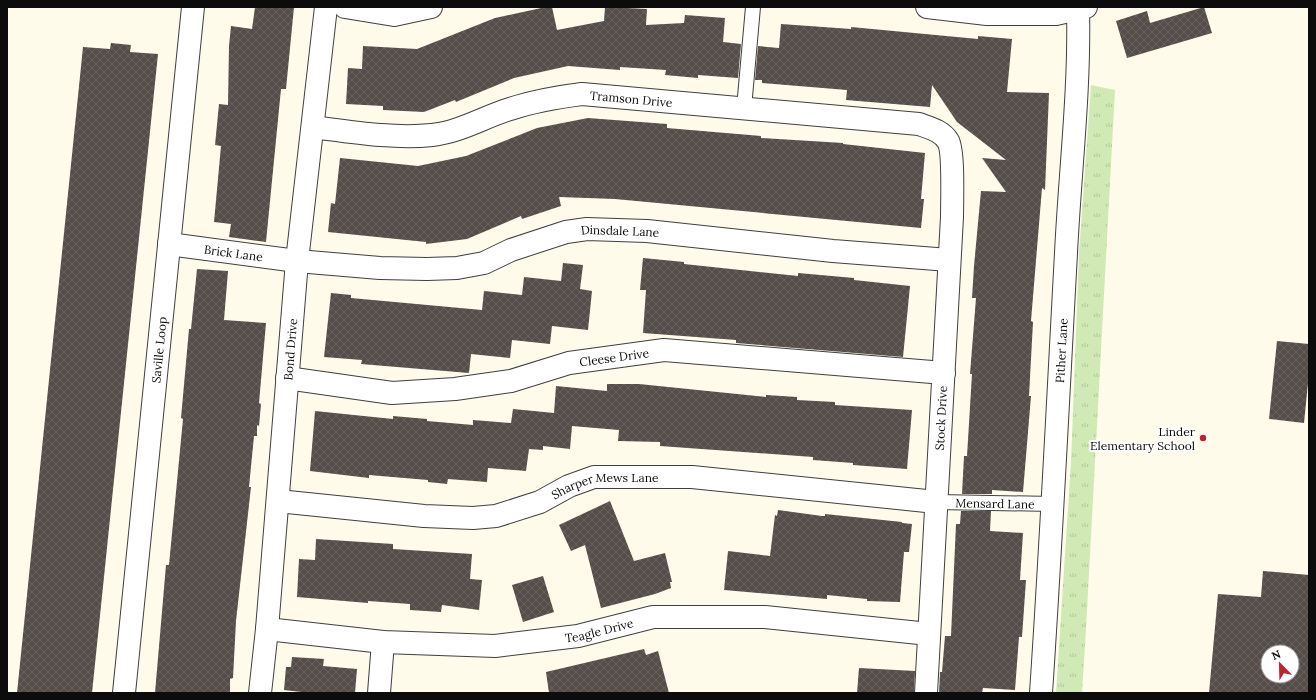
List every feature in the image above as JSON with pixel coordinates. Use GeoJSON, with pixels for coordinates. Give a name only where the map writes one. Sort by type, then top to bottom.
{"type":"FeatureCollection","features":[{"type":"Feature","properties":{"kind":"street","name":"Saville Loop"},"geometry":{"type":"LineString","coordinates":[[124,693],[193,7]]}},
{"type":"Feature","properties":{"kind":"street","name":"Bond Drive"},"geometry":{"type":"LineString","coordinates":[[260,693],[278,501],[297,261],[314,127],[326,7]]}},
{"type":"Feature","properties":{"kind":"street"},"geometry":{"type":"LineString","coordinates":[[346,7],[394,15],[431,7]]}},
{"type":"Feature","properties":{"kind":"street"},"geometry":{"type":"LineString","coordinates":[[927,7],[987,14],[1056,14],[1082,8]]}},
{"type":"Feature","properties":{"kind":"street","name":"Pither Lane"},"geometry":{"type":"LineString","coordinates":[[1041,693],[1053,504],[1066,251],[1082,8]]}},
{"type":"Feature","properties":{"kind":"street","name":"Tramson Drive"},"geometry":{"type":"LineString","coordinates":[[314,127],[387,134],[432,135],[469,126],[509,109],[540,100],[582,94],[919,124],[938,131],[949,142]]}},
{"type":"Feature","properties":{"kind":"street","name":"Stock Drive"},"geometry":{"type":"LineString","coordinates":[[926,693],[952,217],[949,142]]}},
{"type":"Feature","properties":{"kind":"street","name":"Dinsdale Lane"},"geometry":{"type":"LineString","coordinates":[[297,261],[380,268],[457,268],[484,263],[511,250],[566,232],[587,229],[647,231],[833,251],[950,260]]}},
{"type":"Feature","properties":{"kind":"street","name":"Brick Lane"},"geometry":{"type":"LineString","coordinates":[[169,244],[297,261]]}},
{"type":"Feature","properties":{"kind":"street","name":"Cleese Drive"},"geometry":{"type":"LineString","coordinates":[[287,378],[392,393],[455,389],[511,381],[569,364],[664,350],[944,372]]}},
{"type":"Feature","properties":{"kind":"street","name":"Sharper Mews Lane"},"geometry":{"type":"LineString","coordinates":[[278,501],[424,516],[473,518],[496,516],[540,502],[569,486],[594,477],[692,477],[936,502]]}},
{"type":"Feature","properties":{"kind":"street","name":"Teagle Drive"},"geometry":{"type":"LineString","coordinates":[[267,629],[383,642],[495,646],[578,636],[653,617],[766,617],[929,634]]}},
{"type":"Feature","properties":{"kind":"street"},"geometry":{"type":"LineString","coordinates":[[379,693],[383,642]]}},
{"type":"Feature","properties":{"kind":"lane"},"geometry":{"type":"LineString","coordinates":[[744,108],[752,7]]}},
{"type":"Feature","properties":{"kind":"lane","name":"Mensard Lane"},"geometry":{"type":"LineString","coordinates":[[936,502],[1053,504]]}},
{"type":"Feature","properties":{"kind":"green space"},"geometry":{"type":"Polygon","coordinates":[[[1091,85],[1115,90],[1086,629],[1082,693],[1056,693],[1071,462],[1079,254],[1091,85]]]}},
{"type":"Feature","properties":{"kind":"building"},"geometry":{"type":"Polygon","coordinates":[[[255,7],[294,7],[286,89],[281,89],[266,242],[229,237],[231,224],[214,222],[221,146],[215,145],[219,104],[228,105],[229,46],[231,26],[252,29],[255,7]]]}},
{"type":"Feature","properties":{"kind":"building"},"geometry":{"type":"Polygon","coordinates":[[[552,7],[557,30],[604,21],[605,7],[647,9],[646,25],[684,23],[685,15],[725,18],[723,42],[741,44],[738,78],[698,75],[698,78],[665,75],[666,70],[620,67],[620,70],[568,66],[514,78],[456,102],[455,100],[424,112],[383,110],[383,106],[346,104],[348,68],[362,69],[363,46],[417,49],[495,18],[552,7]]]}},
{"type":"Feature","properties":{"kind":"building"},"geometry":{"type":"Polygon","coordinates":[[[1204,7],[1212,33],[1127,58],[1116,21],[1147,11],[1150,23],[1204,7]]]}},
{"type":"Feature","properties":{"kind":"building"},"geometry":{"type":"Polygon","coordinates":[[[781,24],[851,29],[851,27],[978,39],[978,36],[1012,39],[1007,92],[1049,93],[1045,190],[1042,188],[1031,321],[1033,322],[1029,396],[1031,396],[1023,492],[992,490],[992,494],[962,494],[964,456],[967,456],[972,374],[970,374],[976,298],[972,298],[981,191],[1006,192],[982,158],[1006,160],[957,122],[932,85],[930,107],[846,100],[847,90],[762,83],[762,80],[755,80],[758,46],[779,48],[781,24]]]}},
{"type":"Feature","properties":{"kind":"building"},"geometry":{"type":"Polygon","coordinates":[[[111,43],[131,45],[130,52],[158,54],[92,693],[17,693],[83,47],[110,49],[111,43]]]}},
{"type":"Feature","properties":{"kind":"building"},"geometry":{"type":"Polygon","coordinates":[[[588,118],[667,124],[667,128],[761,136],[761,138],[843,143],[925,153],[921,199],[924,199],[921,228],[615,199],[559,197],[561,206],[522,219],[521,216],[467,239],[426,244],[426,242],[328,232],[331,203],[335,204],[340,158],[418,166],[466,156],[537,128],[588,118]]]}},
{"type":"Feature","properties":{"kind":"building"},"geometry":{"type":"Polygon","coordinates":[[[643,258],[684,262],[684,264],[798,276],[798,273],[854,278],[854,280],[910,286],[903,357],[736,343],[736,340],[643,333],[646,290],[640,290],[643,258]]]}},
{"type":"Feature","properties":{"kind":"building"},"geometry":{"type":"Polygon","coordinates":[[[563,263],[583,265],[580,289],[592,291],[588,330],[552,326],[550,344],[512,340],[510,358],[471,354],[469,373],[361,364],[362,360],[324,357],[331,293],[351,295],[351,298],[482,310],[484,291],[522,295],[524,277],[561,281],[563,263]]]}},
{"type":"Feature","properties":{"kind":"building"},"geometry":{"type":"Polygon","coordinates":[[[197,269],[228,271],[224,320],[266,323],[259,403],[261,404],[259,426],[257,425],[257,436],[254,436],[249,487],[251,487],[236,621],[233,678],[230,679],[230,693],[155,693],[166,565],[169,565],[183,419],[181,418],[189,329],[191,329],[197,269]]]}},
{"type":"Feature","properties":{"kind":"building"},"geometry":{"type":"Polygon","coordinates":[[[1277,341],[1309,344],[1309,373],[1304,423],[1269,419],[1277,341]]]}},
{"type":"Feature","properties":{"kind":"building"},"geometry":{"type":"Polygon","coordinates":[[[607,384],[639,384],[766,397],[766,395],[797,397],[797,400],[835,402],[835,405],[912,410],[907,469],[813,460],[813,457],[660,446],[660,442],[618,441],[619,430],[572,426],[570,449],[543,446],[543,450],[529,449],[526,471],[488,468],[487,482],[448,479],[447,484],[428,482],[428,480],[369,475],[369,478],[310,471],[315,411],[393,419],[393,416],[427,419],[427,421],[473,425],[473,420],[511,423],[513,409],[554,413],[556,386],[607,391],[607,384]]]}},
{"type":"Feature","properties":{"kind":"building"},"geometry":{"type":"Polygon","coordinates":[[[610,501],[634,561],[665,553],[672,582],[670,582],[671,588],[655,594],[601,608],[585,545],[571,551],[559,525],[610,501]]]}},
{"type":"Feature","properties":{"kind":"building"},"geometry":{"type":"Polygon","coordinates":[[[778,510],[822,516],[825,516],[825,514],[912,524],[909,552],[904,552],[900,602],[867,601],[867,599],[827,595],[827,599],[724,590],[728,551],[770,556],[775,515],[777,516],[778,510]]]}},
{"type":"Feature","properties":{"kind":"building"},"geometry":{"type":"Polygon","coordinates":[[[961,511],[991,511],[990,531],[1023,533],[1020,580],[1026,580],[1022,637],[1019,637],[1015,690],[983,688],[982,693],[939,693],[940,672],[942,672],[945,636],[951,636],[956,524],[960,524],[961,511]]]}},
{"type":"Feature","properties":{"kind":"building"},"geometry":{"type":"Polygon","coordinates":[[[316,539],[393,544],[393,549],[472,554],[470,579],[482,580],[479,610],[442,605],[441,612],[410,610],[410,604],[368,601],[368,603],[297,597],[299,559],[315,560],[316,539]]]}},
{"type":"Feature","properties":{"kind":"building"},"geometry":{"type":"Polygon","coordinates":[[[1263,571],[1309,575],[1309,693],[1209,693],[1218,594],[1261,597],[1263,571]]]}},
{"type":"Feature","properties":{"kind":"building"},"geometry":{"type":"Polygon","coordinates":[[[543,576],[554,612],[523,622],[512,585],[543,576]]]}},
{"type":"Feature","properties":{"kind":"building"},"geometry":{"type":"Polygon","coordinates":[[[644,649],[646,655],[658,651],[669,693],[549,693],[546,672],[644,649]]]}},
{"type":"Feature","properties":{"kind":"building"},"geometry":{"type":"Polygon","coordinates":[[[292,657],[324,659],[323,666],[357,669],[355,693],[310,693],[284,690],[286,667],[291,667],[292,657]]]}},
{"type":"Feature","properties":{"kind":"building"},"geometry":{"type":"Polygon","coordinates":[[[859,668],[915,671],[914,693],[857,693],[859,668]]]}},
{"type":"Feature","properties":{"kind":"place","name":"Linder Elementary School"},"geometry":{"type":"Point","coordinates":[1203,438]}}]}
